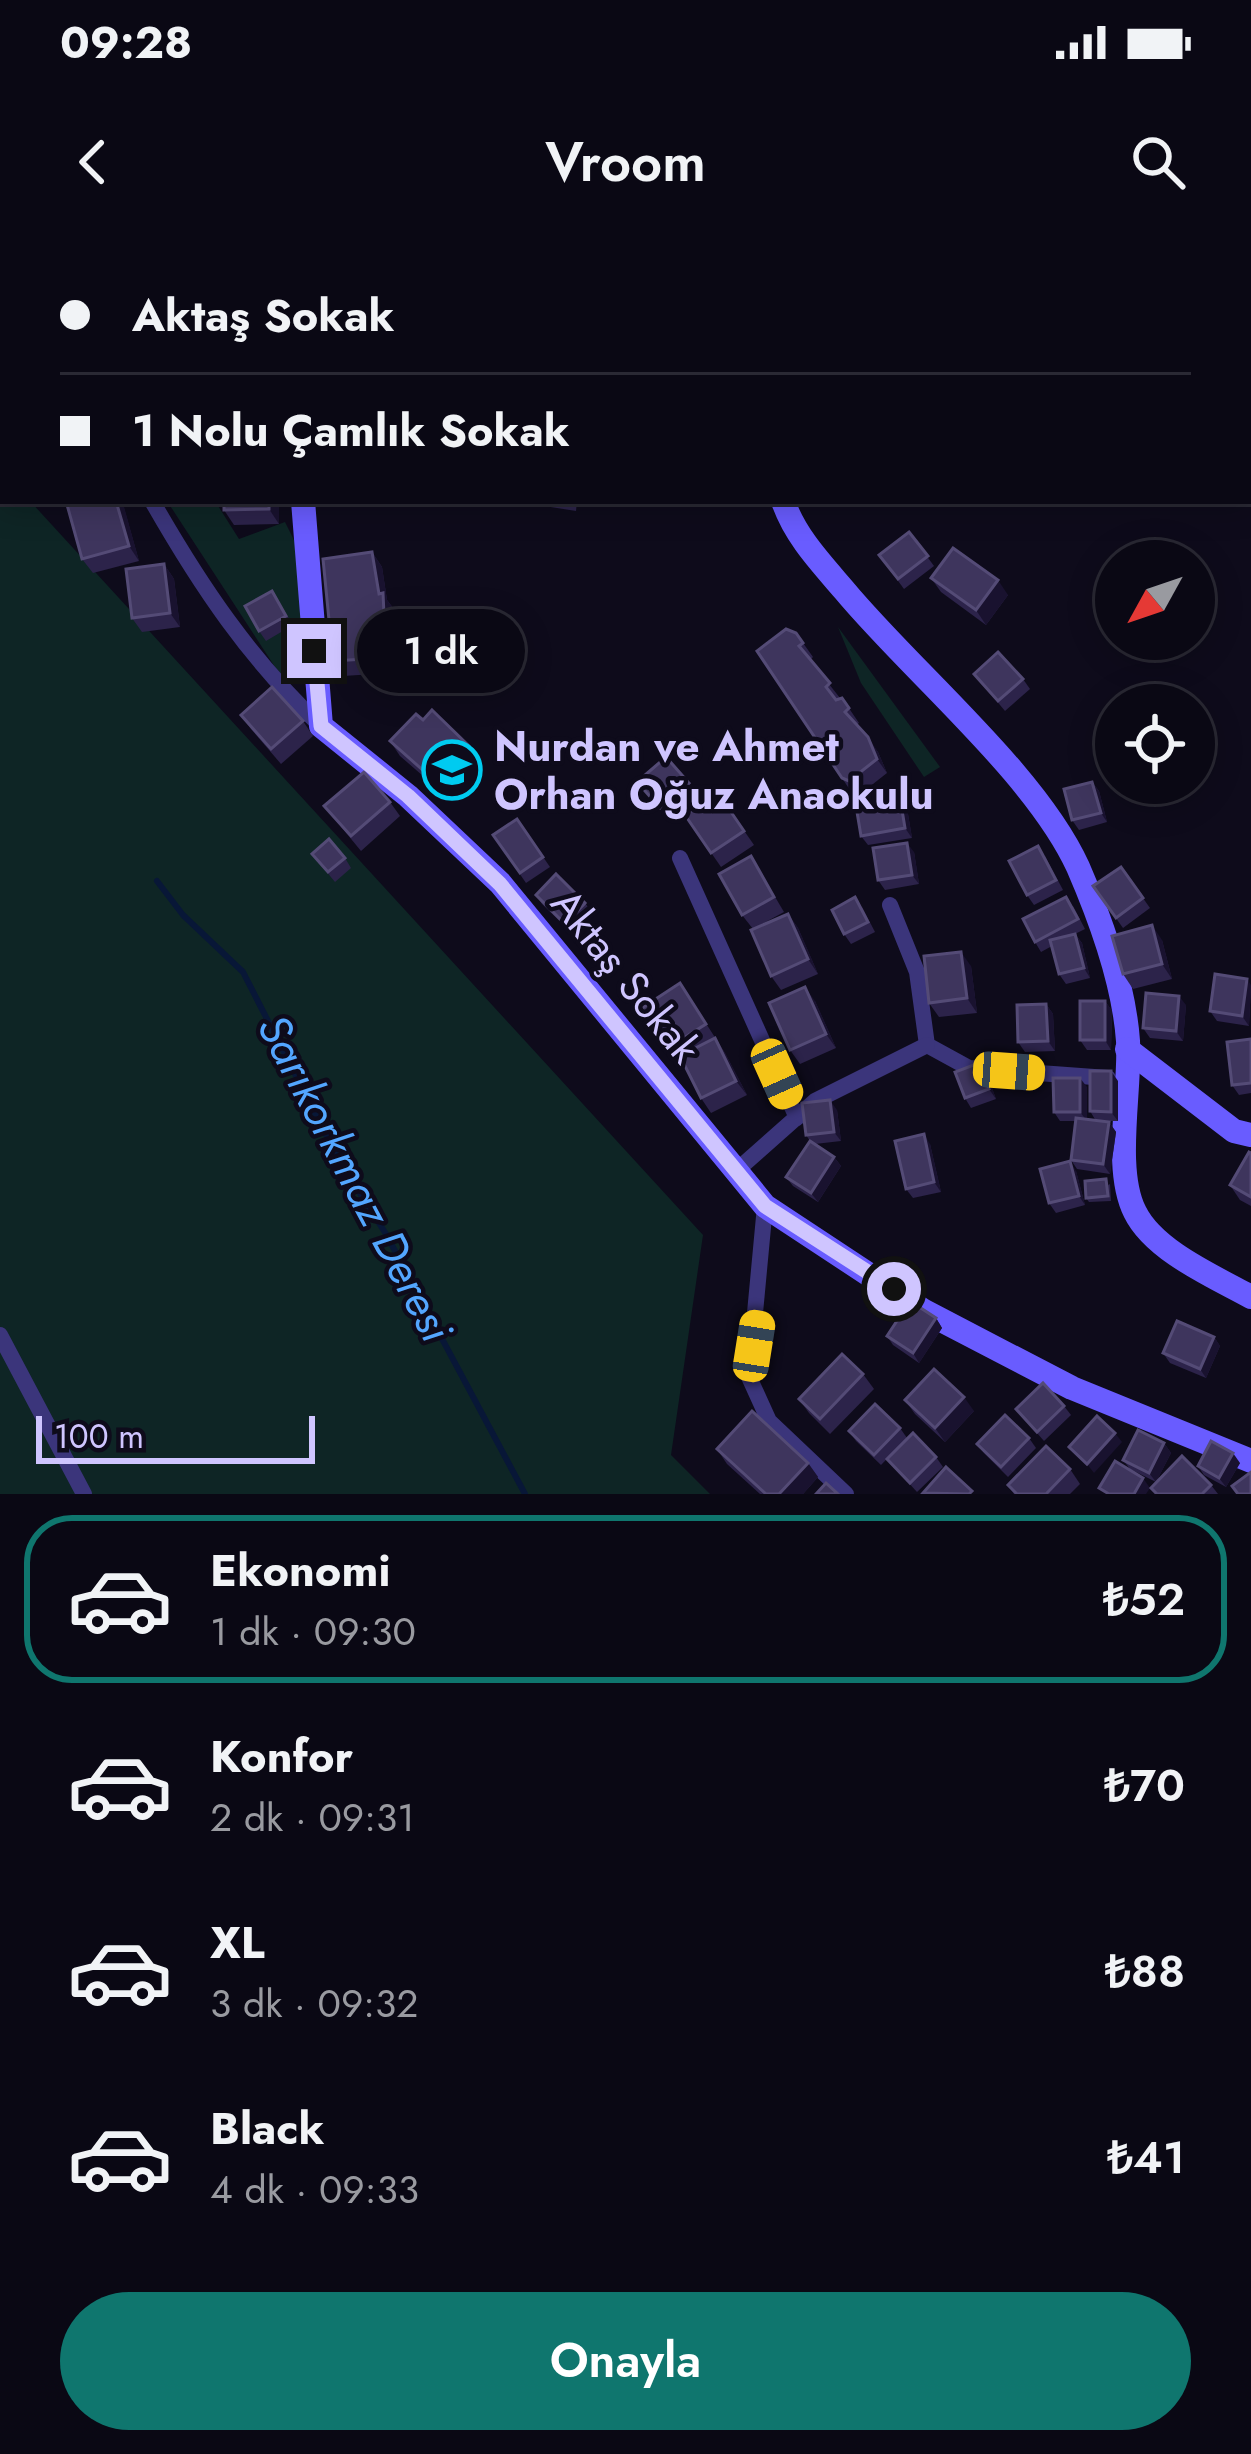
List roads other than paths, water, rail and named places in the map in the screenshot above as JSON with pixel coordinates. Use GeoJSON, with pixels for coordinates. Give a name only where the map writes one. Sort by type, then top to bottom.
{"type":"FeatureCollection","features":[{"type":"Feature","properties":{"kind":"street","name":"Aktaş Sokak"},"geometry":{"type":"LineString","coordinates":[[154,504],[202,589],[271,680],[408,796],[500,884],[765,1206],[924,1311],[1196,1443],[1251,1461]]}},
{"type":"Feature","properties":{"kind":"street"},"geometry":{"type":"LineString","coordinates":[[303,504],[321,726]]}},
{"type":"Feature","properties":{"kind":"street"},"geometry":{"type":"LineString","coordinates":[[785,504],[805,544],[891,647],[964,718],[1048,819],[1076,863],[1110,954],[1127,1049],[1127,1179],[1134,1211],[1152,1235],[1251,1297]]}},
{"type":"Feature","properties":{"kind":"street"},"geometry":{"type":"LineString","coordinates":[[680,858],[797,1118]]}},
{"type":"Feature","properties":{"kind":"street"},"geometry":{"type":"LineString","coordinates":[[890,905],[917,972],[927,1045]]}},
{"type":"Feature","properties":{"kind":"street"},"geometry":{"type":"LineString","coordinates":[[927,1045],[969,1068],[1127,1079]]}},
{"type":"Feature","properties":{"kind":"street"},"geometry":{"type":"LineString","coordinates":[[736,1171],[815,1101],[927,1045]]}},
{"type":"Feature","properties":{"kind":"street"},"geometry":{"type":"LineString","coordinates":[[1127,1049],[1234,1131],[1251,1135]]}},
{"type":"Feature","properties":{"kind":"street"},"geometry":{"type":"LineString","coordinates":[[765,1206],[749,1377],[769,1421],[846,1494]]}},
{"type":"Feature","properties":{"kind":"street"},"geometry":{"type":"LineString","coordinates":[[0,1335],[84,1494]]}},
{"type":"Feature","properties":{"kind":"waterway","name":"Sarıkorkmaz Deresi"},"geometry":{"type":"LineString","coordinates":[[157,881],[183,915],[243,972],[340,1162],[386,1234],[525,1494]]}},
{"type":"Feature","properties":{"kind":"place","name":"Nurdan ve Ahmet Orhan Oğuz Anaokulu"},"geometry":{"type":"Point","coordinates":[452,770]}}]}
